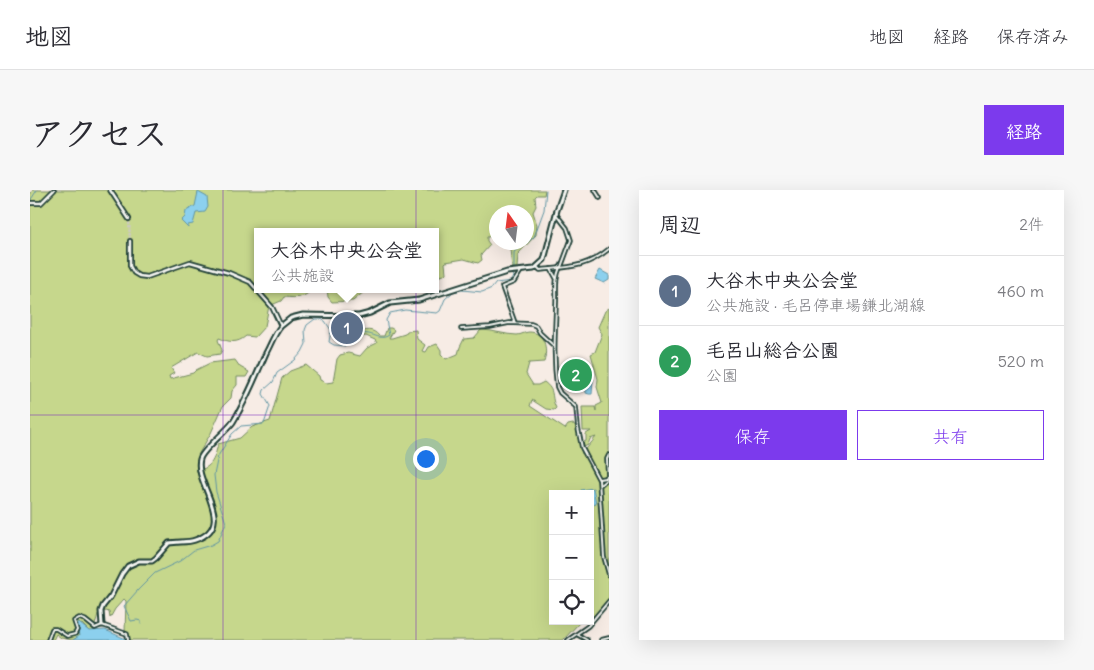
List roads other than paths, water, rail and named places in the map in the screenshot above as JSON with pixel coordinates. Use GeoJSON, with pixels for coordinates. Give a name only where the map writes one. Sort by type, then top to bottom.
{"type":"FeatureCollection","features":[{"type":"Feature","properties":{"kind":"main road"},"geometry":{"type":"LineString","coordinates":[[102,626],[101,611],[103,606],[128,566],[134,562],[152,561],[169,543],[195,540],[208,533],[212,528],[214,524],[213,512],[209,494],[199,469],[200,461],[206,450],[220,438],[232,422],[280,326],[291,318],[303,315],[359,316],[390,303],[426,298],[517,271],[537,268],[542,263],[564,190]]}},
{"type":"Feature","properties":{"kind":"street"},"geometry":{"type":"LineString","coordinates":[[32,204],[43,201],[54,190]]}},
{"type":"Feature","properties":{"kind":"street"},"geometry":{"type":"LineString","coordinates":[[110,190],[129,219]]}},
{"type":"Feature","properties":{"kind":"street"},"geometry":{"type":"LineString","coordinates":[[595,190],[600,198]]}},
{"type":"Feature","properties":{"kind":"street"},"geometry":{"type":"LineString","coordinates":[[556,214],[567,228],[571,240],[556,278],[553,345],[558,389],[575,406],[582,448],[599,479],[604,557],[609,575]]}},
{"type":"Feature","properties":{"kind":"street"},"geometry":{"type":"LineString","coordinates":[[130,242],[130,266],[134,273],[139,276],[152,275],[190,262],[229,273],[250,282],[254,287]]}},
{"type":"Feature","properties":{"kind":"street"},"geometry":{"type":"LineString","coordinates":[[537,268],[540,270],[549,269],[590,262],[609,249]]}},
{"type":"Feature","properties":{"kind":"street"},"geometry":{"type":"LineString","coordinates":[[542,263],[556,278]]}},
{"type":"Feature","properties":{"kind":"street"},"geometry":{"type":"LineString","coordinates":[[515,323],[502,287],[512,284],[517,271]]}},
{"type":"Feature","properties":{"kind":"street"},"geometry":{"type":"LineString","coordinates":[[260,293],[272,307],[280,326]]}},
{"type":"Feature","properties":{"kind":"street"},"geometry":{"type":"LineString","coordinates":[[461,329],[515,323],[534,325],[553,345]]}},
{"type":"Feature","properties":{"kind":"street"},"geometry":{"type":"LineString","coordinates":[[600,485],[607,477],[607,459],[609,455]]}},
{"type":"Feature","properties":{"kind":"street"},"geometry":{"type":"LineString","coordinates":[[599,479],[607,477]]}},
{"type":"Feature","properties":{"kind":"street"},"geometry":{"type":"LineString","coordinates":[[568,640],[588,626],[609,601]]}},
{"type":"Feature","properties":{"kind":"street"},"geometry":{"type":"LineString","coordinates":[[48,640],[52,629],[56,629],[67,636],[75,634],[77,630],[74,621],[79,618],[95,628],[102,626],[127,634],[128,640]]}},
{"type":"Feature","properties":{"kind":"street"},"geometry":{"type":"LineString","coordinates":[[578,634],[587,640]]}},
{"type":"Feature","properties":{"kind":"street"},"geometry":{"type":"LineString","coordinates":[[601,640],[609,638]]}},
{"type":"Feature","properties":{"kind":"water"},"geometry":{"type":"Polygon","coordinates":[[[198,192],[207,197],[208,207],[205,212],[196,213],[193,224],[188,225],[188,228],[181,221],[185,217],[186,211],[195,206],[198,192]]]}},
{"type":"Feature","properties":{"kind":"water"},"geometry":{"type":"Polygon","coordinates":[[[600,270],[609,275],[609,280],[604,283],[595,279],[600,270]]]}},
{"type":"Feature","properties":{"kind":"water"},"geometry":{"type":"Polygon","coordinates":[[[578,376],[593,379],[592,394],[586,393],[586,384],[576,382],[578,376]]]}},
{"type":"Feature","properties":{"kind":"water"},"geometry":{"type":"Polygon","coordinates":[[[79,623],[89,631],[105,630],[126,639],[73,640],[79,636],[77,624],[79,623]]]}},
{"type":"Feature","properties":{"kind":"waterway"},"geometry":{"type":"LineString","coordinates":[[30,201],[37,190]]}},
{"type":"Feature","properties":{"kind":"waterway"},"geometry":{"type":"LineString","coordinates":[[141,624],[141,621],[131,621],[124,606],[138,590],[155,573],[180,561],[194,550],[218,541],[226,523],[216,492],[214,475],[218,456],[232,434],[241,426],[264,424],[270,406],[263,394],[264,390],[273,382],[277,373],[295,360],[302,352],[306,344],[305,330],[307,325],[315,319],[325,321],[331,330],[329,342],[334,345],[345,346],[351,339],[360,334],[381,337],[389,335],[386,320],[390,313],[405,310],[437,313],[440,311],[445,299],[453,292],[462,290],[482,292],[492,288],[496,283],[511,281],[514,274],[514,252],[534,237],[544,210],[546,190]]}},
{"type":"Feature","properties":{"kind":"tunnel"},"geometry":{"type":"LineString","coordinates":[[129,219],[130,241]]}},
{"type":"Feature","properties":{"kind":"place","name":"大谷木中央公会堂"},"geometry":{"type":"Point","coordinates":[347,328]}},
{"type":"Feature","properties":{"kind":"place","name":"毛呂山総合公園"},"geometry":{"type":"Point","coordinates":[576,375]}}]}
